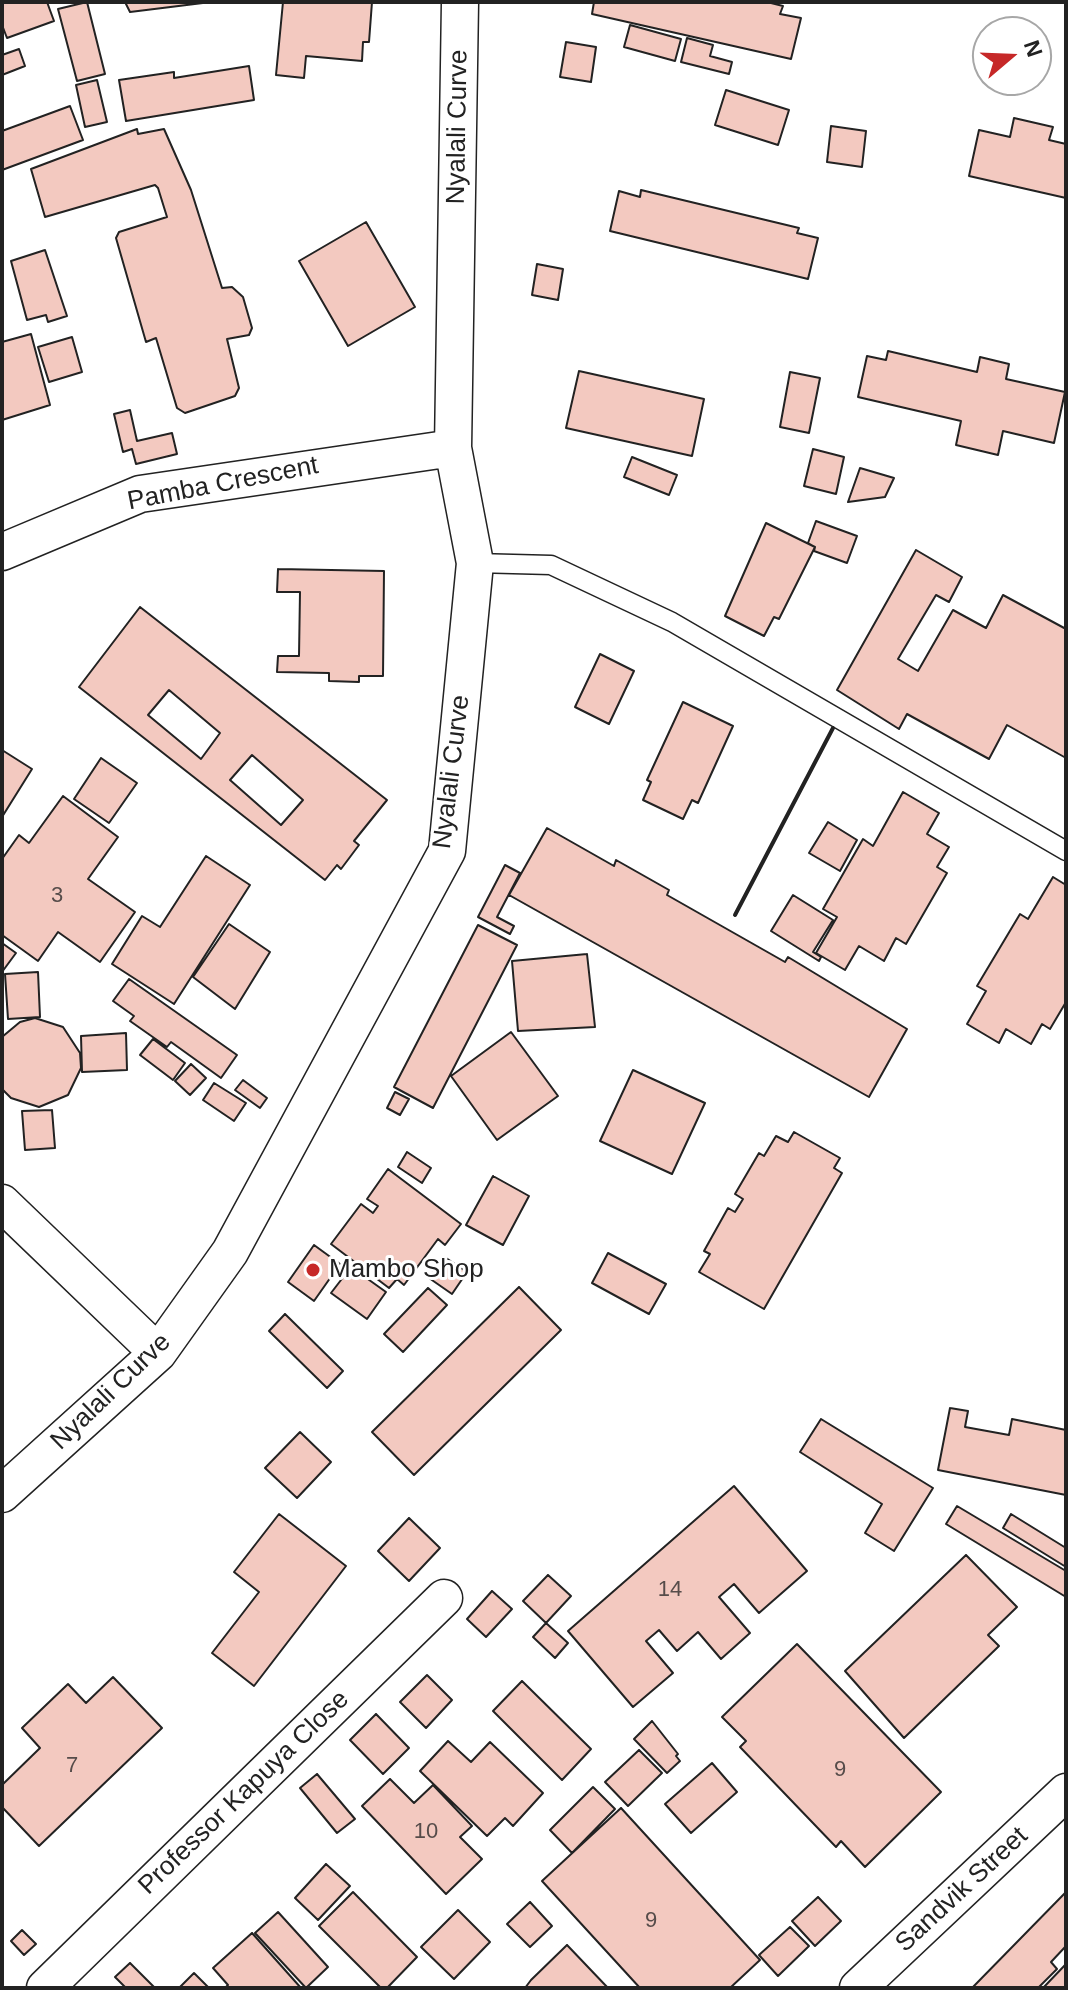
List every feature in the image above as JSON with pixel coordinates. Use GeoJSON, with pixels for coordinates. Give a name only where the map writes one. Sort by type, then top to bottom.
{"type":"FeatureCollection","features":[{"type":"Feature","properties":{"kind":"street","name":"Nyalali Curve"},"geometry":{"type":"LineString","coordinates":[[2,1494],[158,1353],[230,1252],[447,851],[475,563],[453,448],[460,2]]}},
{"type":"Feature","properties":{"kind":"street","name":"Pamba Crescent"},"geometry":{"type":"LineString","coordinates":[[2,552],[140,494],[453,448]]}},
{"type":"Feature","properties":{"kind":"street"},"geometry":{"type":"LineString","coordinates":[[2,1203],[158,1353]]}},
{"type":"Feature","properties":{"kind":"street","name":"Professor Kapuya Close"},"geometry":{"type":"LineString","coordinates":[[45,1988],[444,1598]]}},
{"type":"Feature","properties":{"kind":"street","name":"Sandvik Street"},"geometry":{"type":"LineString","coordinates":[[858,1988],[1066,1792]]}},
{"type":"Feature","properties":{"kind":"lane"},"geometry":{"type":"LineString","coordinates":[[475,563],[551,565],[672,622],[1066,851]]}},
{"type":"Feature","properties":{"kind":"building"},"geometry":{"type":"Polygon","coordinates":[[[2,2],[47,2],[54,21],[7,38],[2,25],[2,2]]]}},
{"type":"Feature","properties":{"kind":"building"},"geometry":{"type":"Polygon","coordinates":[[[87,2],[105,74],[77,81],[58,9],[87,2]]]}},
{"type":"Feature","properties":{"kind":"building"},"geometry":{"type":"Polygon","coordinates":[[[125,2],[211,2],[130,12],[125,2]]]}},
{"type":"Feature","properties":{"kind":"building"},"geometry":{"type":"Polygon","coordinates":[[[283,2],[372,2],[369,42],[363,42],[362,61],[306,56],[304,78],[276,75],[283,2]]]}},
{"type":"Feature","properties":{"kind":"building"},"geometry":{"type":"Polygon","coordinates":[[[594,2],[767,2],[783,6],[780,14],[801,18],[791,59],[592,14],[594,2]]]}},
{"type":"Feature","properties":{"kind":"building"},"geometry":{"type":"Polygon","coordinates":[[[630,25],[681,39],[675,61],[624,47],[630,25]]]}},
{"type":"Feature","properties":{"kind":"building"},"geometry":{"type":"Polygon","coordinates":[[[687,38],[713,45],[710,56],[732,62],[729,74],[681,62],[687,38]]]}},
{"type":"Feature","properties":{"kind":"building"},"geometry":{"type":"Polygon","coordinates":[[[566,42],[596,47],[591,82],[560,77],[566,42]]]}},
{"type":"Feature","properties":{"kind":"building"},"geometry":{"type":"Polygon","coordinates":[[[19,49],[25,66],[2,75],[2,55],[19,49]]]}},
{"type":"Feature","properties":{"kind":"building"},"geometry":{"type":"Polygon","coordinates":[[[249,66],[254,100],[126,121],[119,80],[174,72],[174,78],[249,66]]]}},
{"type":"Feature","properties":{"kind":"building"},"geometry":{"type":"Polygon","coordinates":[[[97,80],[107,122],[85,127],[76,85],[97,80]]]}},
{"type":"Feature","properties":{"kind":"building"},"geometry":{"type":"Polygon","coordinates":[[[726,90],[789,110],[778,145],[715,125],[726,90]]]}},
{"type":"Feature","properties":{"kind":"building"},"geometry":{"type":"Polygon","coordinates":[[[70,106],[83,140],[2,170],[2,131],[70,106]]]}},
{"type":"Feature","properties":{"kind":"building"},"geometry":{"type":"Polygon","coordinates":[[[1014,118],[1053,127],[1049,140],[1066,144],[1066,198],[969,176],[979,130],[1010,137],[1014,118]]]}},
{"type":"Feature","properties":{"kind":"building"},"geometry":{"type":"Polygon","coordinates":[[[831,126],[866,131],[862,167],[827,162],[831,126]]]}},
{"type":"Feature","properties":{"kind":"building"},"geometry":{"type":"Polygon","coordinates":[[[137,129],[138,134],[164,129],[191,190],[222,288],[232,287],[243,297],[252,328],[249,335],[227,339],[239,388],[235,396],[185,413],[177,408],[156,338],[146,342],[116,238],[119,232],[167,217],[158,188],[155,185],[45,217],[31,169],[137,129]]]}},
{"type":"Feature","properties":{"kind":"building"},"geometry":{"type":"Polygon","coordinates":[[[641,190],[799,228],[797,233],[818,238],[808,279],[610,231],[619,191],[640,197],[641,190]]]}},
{"type":"Feature","properties":{"kind":"building"},"geometry":{"type":"Polygon","coordinates":[[[366,222],[415,307],[348,346],[299,261],[366,222]]]}},
{"type":"Feature","properties":{"kind":"building"},"geometry":{"type":"Polygon","coordinates":[[[45,250],[67,316],[48,322],[46,315],[27,320],[11,261],[45,250]]]}},
{"type":"Feature","properties":{"kind":"building"},"geometry":{"type":"Polygon","coordinates":[[[537,264],[563,269],[558,300],[532,295],[537,264]]]}},
{"type":"Feature","properties":{"kind":"building"},"geometry":{"type":"Polygon","coordinates":[[[31,334],[50,405],[2,420],[2,342],[31,334]]]}},
{"type":"Feature","properties":{"kind":"building"},"geometry":{"type":"Polygon","coordinates":[[[72,337],[82,372],[49,382],[38,347],[72,337]]]}},
{"type":"Feature","properties":{"kind":"building"},"geometry":{"type":"Polygon","coordinates":[[[888,351],[977,372],[980,357],[1009,364],[1006,379],[1065,392],[1054,443],[1003,431],[998,455],[956,445],[961,421],[858,397],[867,356],[886,360],[888,351]]]}},
{"type":"Feature","properties":{"kind":"building"},"geometry":{"type":"Polygon","coordinates":[[[579,371],[704,399],[692,456],[566,428],[579,371]]]}},
{"type":"Feature","properties":{"kind":"building"},"geometry":{"type":"Polygon","coordinates":[[[790,372],[820,378],[809,433],[780,427],[790,372]]]}},
{"type":"Feature","properties":{"kind":"building"},"geometry":{"type":"Polygon","coordinates":[[[130,410],[137,441],[172,433],[177,454],[136,464],[132,449],[123,452],[114,414],[130,410]]]}},
{"type":"Feature","properties":{"kind":"building"},"geometry":{"type":"Polygon","coordinates":[[[813,449],[844,457],[836,494],[804,486],[813,449]]]}},
{"type":"Feature","properties":{"kind":"building"},"geometry":{"type":"Polygon","coordinates":[[[632,457],[677,475],[669,495],[624,477],[632,457]]]}},
{"type":"Feature","properties":{"kind":"building"},"geometry":{"type":"Polygon","coordinates":[[[860,468],[894,478],[885,497],[848,502],[860,468]]]}},
{"type":"Feature","properties":{"kind":"building"},"geometry":{"type":"Polygon","coordinates":[[[816,521],[857,536],[847,563],[814,551],[815,547],[808,543],[816,521]]]}},
{"type":"Feature","properties":{"kind":"building"},"geometry":{"type":"Polygon","coordinates":[[[766,523],[815,547],[779,619],[774,617],[764,636],[725,616],[766,523]]]}},
{"type":"Feature","properties":{"kind":"building"},"geometry":{"type":"Polygon","coordinates":[[[916,550],[962,577],[949,602],[936,595],[898,659],[918,671],[953,610],[986,628],[1003,595],[1066,629],[1066,758],[1007,725],[989,759],[907,714],[899,729],[837,690],[916,550]]]}},
{"type":"Feature","properties":{"kind":"building"},"geometry":{"type":"Polygon","coordinates":[[[278,569],[384,571],[383,676],[359,676],[359,682],[329,681],[329,673],[277,672],[278,656],[299,656],[300,592],[277,592],[278,569]]]}},
{"type":"Feature","properties":{"kind":"building"},"geometry":{"type":"Polygon","coordinates":[[[140,607],[387,800],[354,841],[359,845],[341,869],[337,865],[325,880],[79,687],[140,607]],[[169,690],[148,715],[201,759],[220,733],[169,690]],[[252,755],[230,780],[281,825],[303,800],[252,755]]]}},
{"type":"Feature","properties":{"kind":"building"},"geometry":{"type":"Polygon","coordinates":[[[600,654],[634,671],[609,724],[575,707],[600,654]]]}},
{"type":"Feature","properties":{"kind":"building"},"geometry":{"type":"Polygon","coordinates":[[[683,702],[733,726],[698,803],[692,800],[683,819],[643,800],[651,782],[647,780],[683,702]]]}},
{"type":"Feature","properties":{"kind":"building"},"geometry":{"type":"Polygon","coordinates":[[[2,750],[32,769],[2,817],[2,750]]]}},
{"type":"Feature","properties":{"kind":"building"},"geometry":{"type":"Polygon","coordinates":[[[101,758],[137,783],[109,823],[74,799],[101,758]]]}},
{"type":"Feature","properties":{"kind":"building"},"geometry":{"type":"Polygon","coordinates":[[[903,792],[939,813],[927,834],[949,847],[937,867],[947,873],[906,944],[896,938],[884,961],[859,946],[845,970],[816,953],[837,917],[823,909],[863,839],[873,846],[903,792]]]}},
{"type":"Feature","properties":{"kind":"building"},"geometry":{"type":"Polygon","coordinates":[[[63,796],[118,837],[88,879],[135,912],[100,962],[58,932],[38,961],[2,935],[2,859],[19,835],[29,843],[63,796]]]}},
{"type":"Feature","properties":{"kind":"building"},"geometry":{"type":"Polygon","coordinates":[[[828,822],[857,840],[840,871],[809,853],[828,822]]]}},
{"type":"Feature","properties":{"kind":"building"},"geometry":{"type":"Polygon","coordinates":[[[547,828],[614,866],[616,860],[669,890],[667,895],[785,962],[788,957],[907,1029],[869,1097],[509,895],[547,828]]]}},
{"type":"Feature","properties":{"kind":"building"},"geometry":{"type":"Polygon","coordinates":[[[206,856],[250,885],[174,1004],[112,964],[142,916],[160,927],[206,856]]]}},
{"type":"Feature","properties":{"kind":"building"},"geometry":{"type":"Polygon","coordinates":[[[505,865],[520,873],[497,917],[514,926],[510,934],[478,917],[505,865]]]}},
{"type":"Feature","properties":{"kind":"building"},"geometry":{"type":"Polygon","coordinates":[[[1053,877],[1066,885],[1066,1002],[1050,1029],[1042,1024],[1031,1044],[1006,1029],[999,1043],[967,1024],[986,991],[977,986],[1020,914],[1028,919],[1053,877]]]}},
{"type":"Feature","properties":{"kind":"building"},"geometry":{"type":"Polygon","coordinates":[[[793,895],[833,920],[813,952],[821,957],[819,961],[771,931],[793,895]]]}},
{"type":"Feature","properties":{"kind":"building"},"geometry":{"type":"Polygon","coordinates":[[[229,924],[270,952],[235,1009],[193,977],[229,924]]]}},
{"type":"Feature","properties":{"kind":"building"},"geometry":{"type":"Polygon","coordinates":[[[478,925],[517,945],[433,1108],[394,1087],[478,925]]]}},
{"type":"Feature","properties":{"kind":"building"},"geometry":{"type":"Polygon","coordinates":[[[2,943],[16,953],[2,972],[2,943]]]}},
{"type":"Feature","properties":{"kind":"building"},"geometry":{"type":"Polygon","coordinates":[[[587,954],[595,1027],[518,1031],[512,961],[587,954]]]}},
{"type":"Feature","properties":{"kind":"building"},"geometry":{"type":"Polygon","coordinates":[[[38,972],[40,1017],[8,1019],[5,974],[38,972]]]}},
{"type":"Feature","properties":{"kind":"building"},"geometry":{"type":"Polygon","coordinates":[[[129,979],[237,1055],[221,1078],[171,1042],[167,1047],[130,1021],[134,1016],[113,1001],[129,979]]]}},
{"type":"Feature","properties":{"kind":"building"},"geometry":{"type":"Polygon","coordinates":[[[35,1018],[63,1027],[80,1053],[81,1068],[68,1095],[39,1107],[11,1098],[2,1089],[2,1037],[20,1022],[35,1018]]]}},
{"type":"Feature","properties":{"kind":"building"},"geometry":{"type":"Polygon","coordinates":[[[511,1032],[558,1096],[497,1140],[451,1076],[511,1032]]]}},
{"type":"Feature","properties":{"kind":"building"},"geometry":{"type":"Polygon","coordinates":[[[126,1033],[127,1070],[82,1072],[81,1036],[126,1033]]]}},
{"type":"Feature","properties":{"kind":"building"},"geometry":{"type":"Polygon","coordinates":[[[153,1039],[185,1063],[173,1080],[140,1055],[153,1039]]]}},
{"type":"Feature","properties":{"kind":"building"},"geometry":{"type":"Polygon","coordinates":[[[191,1064],[206,1078],[190,1095],[175,1081],[191,1064]]]}},
{"type":"Feature","properties":{"kind":"building"},"geometry":{"type":"Polygon","coordinates":[[[633,1070],[705,1103],[672,1174],[600,1141],[633,1070]]]}},
{"type":"Feature","properties":{"kind":"building"},"geometry":{"type":"Polygon","coordinates":[[[243,1080],[267,1098],[260,1108],[235,1090],[243,1080]]]}},
{"type":"Feature","properties":{"kind":"building"},"geometry":{"type":"Polygon","coordinates":[[[214,1083],[246,1103],[234,1121],[203,1100],[214,1083]]]}},
{"type":"Feature","properties":{"kind":"building"},"geometry":{"type":"Polygon","coordinates":[[[395,1092],[409,1099],[400,1115],[387,1108],[395,1092]]]}},
{"type":"Feature","properties":{"kind":"building"},"geometry":{"type":"Polygon","coordinates":[[[52,1110],[55,1148],[25,1150],[22,1111],[52,1110]]]}},
{"type":"Feature","properties":{"kind":"building"},"geometry":{"type":"Polygon","coordinates":[[[794,1132],[840,1158],[834,1168],[842,1173],[764,1309],[699,1272],[710,1254],[704,1251],[728,1208],[735,1212],[743,1199],[735,1194],[759,1153],[764,1156],[776,1136],[788,1142],[794,1132]]]}},
{"type":"Feature","properties":{"kind":"building"},"geometry":{"type":"Polygon","coordinates":[[[407,1152],[431,1168],[422,1183],[398,1167],[407,1152]]]}},
{"type":"Feature","properties":{"kind":"building"},"geometry":{"type":"Polygon","coordinates":[[[388,1169],[461,1224],[445,1245],[438,1239],[404,1285],[397,1279],[389,1288],[331,1244],[361,1204],[373,1213],[378,1206],[367,1199],[388,1169]]]}},
{"type":"Feature","properties":{"kind":"building"},"geometry":{"type":"Polygon","coordinates":[[[493,1176],[529,1196],[503,1245],[466,1225],[493,1176]]]}},
{"type":"Feature","properties":{"kind":"building"},"geometry":{"type":"Polygon","coordinates":[[[314,1245],[340,1264],[314,1301],[288,1282],[314,1245]]]}},
{"type":"Feature","properties":{"kind":"building"},"geometry":{"type":"Polygon","coordinates":[[[608,1253],[666,1284],[649,1314],[592,1283],[608,1253]]]}},
{"type":"Feature","properties":{"kind":"building"},"geometry":{"type":"Polygon","coordinates":[[[443,1256],[467,1272],[452,1294],[429,1278],[443,1256]]]}},
{"type":"Feature","properties":{"kind":"building"},"geometry":{"type":"Polygon","coordinates":[[[351,1267],[386,1292],[367,1319],[331,1293],[351,1267]]]}},
{"type":"Feature","properties":{"kind":"building"},"geometry":{"type":"Polygon","coordinates":[[[519,1287],[561,1330],[414,1475],[372,1432],[519,1287]]]}},
{"type":"Feature","properties":{"kind":"building"},"geometry":{"type":"Polygon","coordinates":[[[428,1288],[447,1305],[403,1352],[384,1334],[428,1288]]]}},
{"type":"Feature","properties":{"kind":"building"},"geometry":{"type":"Polygon","coordinates":[[[285,1314],[343,1371],[327,1388],[269,1331],[285,1314]]]}},
{"type":"Feature","properties":{"kind":"building"},"geometry":{"type":"Polygon","coordinates":[[[950,1408],[968,1411],[965,1427],[1009,1435],[1012,1419],[1066,1430],[1066,1495],[938,1470],[950,1408]]]}},
{"type":"Feature","properties":{"kind":"building"},"geometry":{"type":"Polygon","coordinates":[[[821,1419],[933,1488],[894,1551],[865,1533],[882,1504],[800,1452],[821,1419]]]}},
{"type":"Feature","properties":{"kind":"building"},"geometry":{"type":"Polygon","coordinates":[[[300,1432],[331,1462],[297,1498],[265,1468],[300,1432]]]}},
{"type":"Feature","properties":{"kind":"building"},"geometry":{"type":"Polygon","coordinates":[[[734,1486],[807,1571],[759,1613],[734,1584],[719,1597],[750,1633],[721,1659],[698,1632],[677,1651],[659,1630],[646,1641],[673,1673],[633,1707],[568,1631],[734,1486]]]}},
{"type":"Feature","properties":{"kind":"building"},"geometry":{"type":"Polygon","coordinates":[[[957,1506],[1066,1571],[1066,1597],[946,1524],[957,1506]]]}},
{"type":"Feature","properties":{"kind":"building"},"geometry":{"type":"Polygon","coordinates":[[[279,1514],[346,1566],[254,1686],[212,1653],[259,1592],[234,1572],[279,1514]]]}},
{"type":"Feature","properties":{"kind":"building"},"geometry":{"type":"Polygon","coordinates":[[[1011,1514],[1066,1548],[1066,1567],[1003,1528],[1011,1514]]]}},
{"type":"Feature","properties":{"kind":"building"},"geometry":{"type":"Polygon","coordinates":[[[409,1518],[440,1548],[409,1581],[378,1551],[409,1518]]]}},
{"type":"Feature","properties":{"kind":"building"},"geometry":{"type":"Polygon","coordinates":[[[966,1555],[1017,1607],[988,1635],[999,1646],[904,1738],[845,1671],[966,1555]]]}},
{"type":"Feature","properties":{"kind":"building"},"geometry":{"type":"Polygon","coordinates":[[[548,1575],[571,1596],[546,1623],[523,1601],[548,1575]]]}},
{"type":"Feature","properties":{"kind":"building"},"geometry":{"type":"Polygon","coordinates":[[[492,1591],[512,1609],[486,1637],[467,1619],[492,1591]]]}},
{"type":"Feature","properties":{"kind":"building"},"geometry":{"type":"Polygon","coordinates":[[[546,1623],[568,1643],[555,1658],[533,1637],[546,1623]]]}},
{"type":"Feature","properties":{"kind":"building"},"geometry":{"type":"Polygon","coordinates":[[[797,1644],[941,1792],[865,1867],[841,1841],[836,1847],[740,1747],[746,1741],[722,1717],[797,1644]]]}},
{"type":"Feature","properties":{"kind":"building"},"geometry":{"type":"Polygon","coordinates":[[[427,1675],[452,1700],[426,1728],[400,1702],[427,1675]]]}},
{"type":"Feature","properties":{"kind":"building"},"geometry":{"type":"Polygon","coordinates":[[[113,1677],[162,1728],[39,1846],[2,1807],[2,1785],[40,1748],[22,1728],[68,1684],[86,1703],[113,1677]]]}},
{"type":"Feature","properties":{"kind":"building"},"geometry":{"type":"Polygon","coordinates":[[[522,1681],[591,1749],[562,1780],[493,1711],[522,1681]]]}},
{"type":"Feature","properties":{"kind":"building"},"geometry":{"type":"Polygon","coordinates":[[[376,1714],[409,1748],[383,1774],[350,1740],[376,1714]]]}},
{"type":"Feature","properties":{"kind":"building"},"geometry":{"type":"Polygon","coordinates":[[[652,1721],[678,1754],[676,1756],[680,1761],[667,1773],[634,1739],[652,1721]]]}},
{"type":"Feature","properties":{"kind":"building"},"geometry":{"type":"Polygon","coordinates":[[[448,1741],[471,1762],[490,1742],[543,1793],[513,1826],[505,1818],[487,1836],[420,1771],[448,1741]]]}},
{"type":"Feature","properties":{"kind":"building"},"geometry":{"type":"Polygon","coordinates":[[[639,1750],[662,1773],[628,1806],[605,1782],[639,1750]]]}},
{"type":"Feature","properties":{"kind":"building"},"geometry":{"type":"Polygon","coordinates":[[[712,1763],[737,1792],[691,1833],[665,1804],[712,1763]]]}},
{"type":"Feature","properties":{"kind":"building"},"geometry":{"type":"Polygon","coordinates":[[[317,1774],[355,1819],[337,1833],[300,1788],[317,1774]]]}},
{"type":"Feature","properties":{"kind":"building"},"geometry":{"type":"Polygon","coordinates":[[[390,1779],[414,1803],[433,1785],[472,1826],[460,1837],[482,1859],[446,1894],[362,1806],[390,1779]]]}},
{"type":"Feature","properties":{"kind":"building"},"geometry":{"type":"Polygon","coordinates":[[[593,1787],[615,1809],[572,1853],[550,1830],[593,1787]]]}},
{"type":"Feature","properties":{"kind":"building"},"geometry":{"type":"Polygon","coordinates":[[[621,1808],[760,1960],[730,1988],[640,1988],[542,1881],[621,1808]]]}},
{"type":"Feature","properties":{"kind":"building"},"geometry":{"type":"Polygon","coordinates":[[[326,1864],[350,1886],[318,1920],[295,1898],[326,1864]]]}},
{"type":"Feature","properties":{"kind":"building"},"geometry":{"type":"Polygon","coordinates":[[[353,1892],[417,1957],[387,1988],[381,1988],[319,1926],[353,1892]]]}},
{"type":"Feature","properties":{"kind":"building"},"geometry":{"type":"Polygon","coordinates":[[[1066,1892],[1066,1946],[1051,1962],[1057,1969],[1038,1988],[972,1988],[1066,1892]]]}},
{"type":"Feature","properties":{"kind":"building"},"geometry":{"type":"Polygon","coordinates":[[[818,1897],[841,1921],[815,1946],[792,1921],[818,1897]]]}},
{"type":"Feature","properties":{"kind":"building"},"geometry":{"type":"Polygon","coordinates":[[[530,1902],[552,1926],[530,1947],[507,1924],[530,1902]]]}},
{"type":"Feature","properties":{"kind":"building"},"geometry":{"type":"Polygon","coordinates":[[[458,1910],[490,1942],[454,1979],[421,1947],[458,1910]]]}},
{"type":"Feature","properties":{"kind":"building"},"geometry":{"type":"Polygon","coordinates":[[[278,1912],[328,1967],[306,1988],[255,1933],[278,1912]]]}},
{"type":"Feature","properties":{"kind":"building"},"geometry":{"type":"Polygon","coordinates":[[[790,1927],[809,1946],[778,1976],[759,1955],[790,1927]]]}},
{"type":"Feature","properties":{"kind":"building"},"geometry":{"type":"Polygon","coordinates":[[[22,1930],[36,1944],[24,1955],[11,1941],[22,1930]]]}},
{"type":"Feature","properties":{"kind":"building"},"geometry":{"type":"Polygon","coordinates":[[[252,1933],[301,1988],[225,1988],[228,1985],[213,1968],[252,1933]]]}},
{"type":"Feature","properties":{"kind":"building"},"geometry":{"type":"Polygon","coordinates":[[[567,1945],[608,1988],[525,1988],[531,1980],[567,1945]]]}},
{"type":"Feature","properties":{"kind":"building"},"geometry":{"type":"Polygon","coordinates":[[[130,1963],[155,1988],[126,1988],[115,1977],[130,1963]]]}},
{"type":"Feature","properties":{"kind":"building"},"geometry":{"type":"Polygon","coordinates":[[[1066,1964],[1066,1988],[1043,1988],[1066,1964]]]}},
{"type":"Feature","properties":{"kind":"building"},"geometry":{"type":"Polygon","coordinates":[[[194,1973],[209,1988],[179,1988],[194,1973]]]}},
{"type":"Feature","properties":{"kind":"wall"},"geometry":{"type":"LineString","coordinates":[[735,915],[833,728]]}},
{"type":"Feature","properties":{"kind":"place","name":"Mambo Shop"},"geometry":{"type":"Point","coordinates":[313,1270]}}]}
